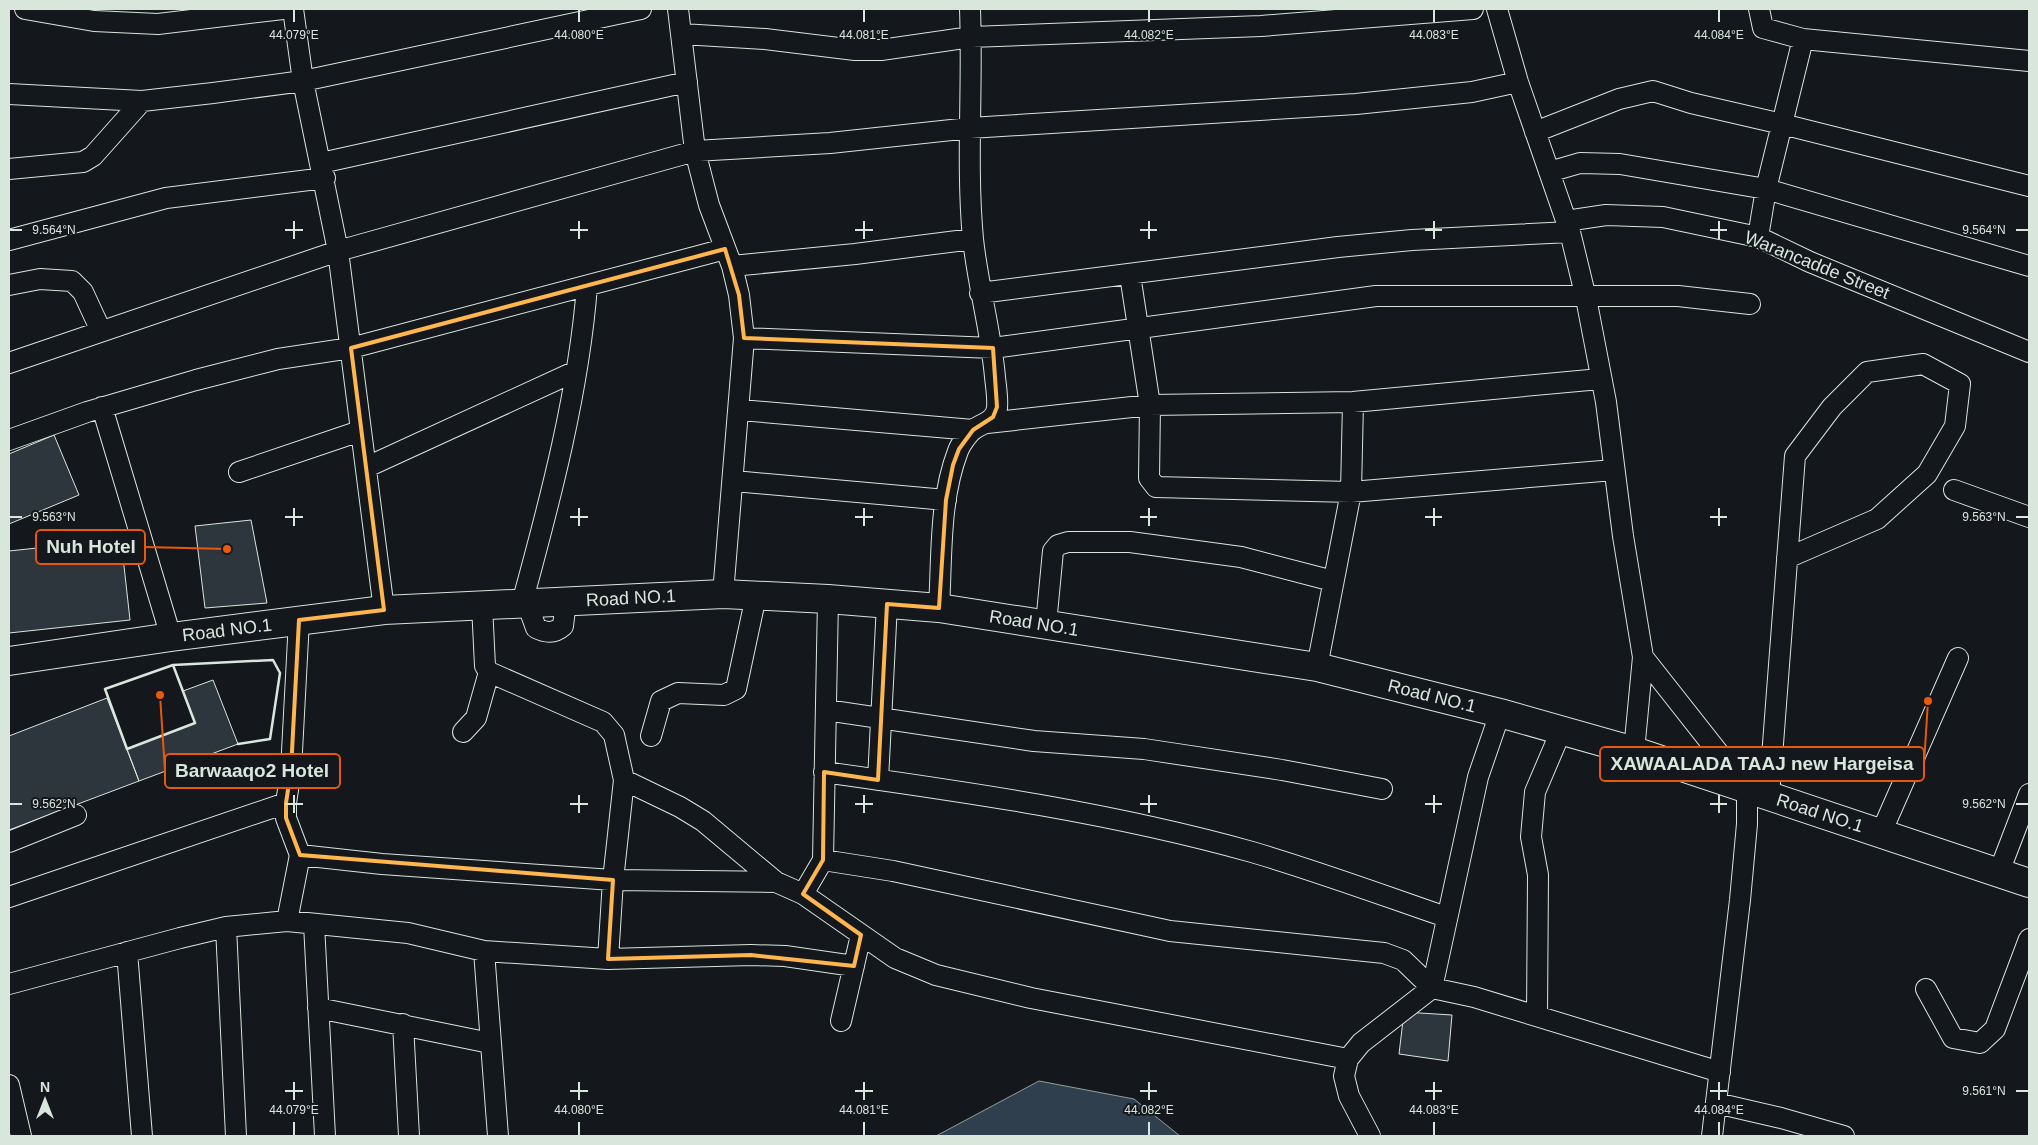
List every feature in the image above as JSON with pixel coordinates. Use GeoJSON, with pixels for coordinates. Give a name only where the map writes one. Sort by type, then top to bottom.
{"type":"FeatureCollection","features":[{"type":"Feature","properties":{"kind":"highway","name":"Road NO.1"},"geometry":{"type":"LineString","coordinates":[[9,661],[171,637],[384,610],[723,594],[828,599],[939,608],[1317,667],[1500,713],[1634,751],[2029,883]]}},
{"type":"Feature","properties":{"kind":"street"},"geometry":{"type":"LineString","coordinates":[[25,9],[94,21],[158,24],[283,9]]}},
{"type":"Feature","properties":{"kind":"street"},"geometry":{"type":"LineString","coordinates":[[293,9],[303,81],[338,251],[384,610]]}},
{"type":"Feature","properties":{"kind":"street"},"geometry":{"type":"LineString","coordinates":[[9,94],[142,101],[303,81],[640,9]]}},
{"type":"Feature","properties":{"kind":"street"},"geometry":{"type":"LineString","coordinates":[[678,9],[695,150],[709,205],[728,257],[739,295],[744,338],[740,410],[723,594]]}},
{"type":"Feature","properties":{"kind":"street"},"geometry":{"type":"LineString","coordinates":[[939,608],[946,500],[959,448],[997,407],[993,348],[980,293],[973,239],[970,177],[970,9]]}},
{"type":"Feature","properties":{"kind":"street"},"geometry":{"type":"LineString","coordinates":[[682,34],[765,39],[856,50],[907,48],[971,37],[1261,26],[1473,9]]}},
{"type":"Feature","properties":{"kind":"street"},"geometry":{"type":"LineString","coordinates":[[1497,9],[1518,82],[1568,226],[1586,298],[1600,379],[1606,402],[1614,470],[1644,657],[1634,751]]}},
{"type":"Feature","properties":{"kind":"street"},"geometry":{"type":"LineString","coordinates":[[1759,9],[1763,28],[1803,39],[2029,61]]}},
{"type":"Feature","properties":{"kind":"street"},"geometry":{"type":"LineString","coordinates":[[1758,237],[1766,189],[1803,39]]}},
{"type":"Feature","properties":{"kind":"street"},"geometry":{"type":"LineString","coordinates":[[9,240],[166,198],[323,171],[687,82]]}},
{"type":"Feature","properties":{"kind":"street"},"geometry":{"type":"LineString","coordinates":[[9,363],[338,251],[695,150],[830,143],[970,128],[1356,104],[1472,92],[1518,82]]}},
{"type":"Feature","properties":{"kind":"street"},"geometry":{"type":"LineString","coordinates":[[1535,132],[1619,99],[1653,91],[1691,103],[2029,186]]}},
{"type":"Feature","properties":{"kind":"street"},"geometry":{"type":"LineString","coordinates":[[9,170],[84,162],[94,156],[142,101]]}},
{"type":"Feature","properties":{"kind":"street"},"geometry":{"type":"LineString","coordinates":[[1549,172],[1580,164],[1601,163],[1766,189],[2029,266]]}},
{"type":"Feature","properties":{"kind":"street","name":"Warancadde Street"},"geometry":{"type":"LineString","coordinates":[[980,293],[1338,247],[1568,226],[1606,215],[1663,217],[1758,237],[1820,266],[2029,352]]}},
{"type":"Feature","properties":{"kind":"street"},"geometry":{"type":"LineString","coordinates":[[9,440],[102,407],[278,359],[351,348],[587,286],[728,257],[855,254],[973,239]]}},
{"type":"Feature","properties":{"kind":"street"},"geometry":{"type":"LineString","coordinates":[[1130,275],[1150,406],[1149,478],[1156,487],[1351,492],[1614,470]]}},
{"type":"Feature","properties":{"kind":"street"},"geometry":{"type":"LineString","coordinates":[[9,285],[40,279],[72,281],[83,292],[101,331]]}},
{"type":"Feature","properties":{"kind":"street"},"geometry":{"type":"LineString","coordinates":[[525,603],[576,371],[587,286]]}},
{"type":"Feature","properties":{"kind":"street"},"geometry":{"type":"LineString","coordinates":[[744,338],[993,348],[1376,296],[1586,298],[1678,296],[1750,304]]}},
{"type":"Feature","properties":{"kind":"street"},"geometry":{"type":"LineString","coordinates":[[1712,1136],[1745,843],[1758,792],[1786,558],[1795,456],[1832,407],[1867,372],[1923,364],[1960,384],[1955,426],[1927,474],[1877,519],[1786,558]]}},
{"type":"Feature","properties":{"kind":"street"},"geometry":{"type":"LineString","coordinates":[[367,467],[576,371]]}},
{"type":"Feature","properties":{"kind":"street"},"geometry":{"type":"LineString","coordinates":[[740,410],[980,426],[1150,406],[1352,402],[1600,379]]}},
{"type":"Feature","properties":{"kind":"street"},"geometry":{"type":"LineString","coordinates":[[1317,667],[1351,492],[1352,402]]}},
{"type":"Feature","properties":{"kind":"street"},"geometry":{"type":"LineString","coordinates":[[102,407],[171,637]]}},
{"type":"Feature","properties":{"kind":"street"},"geometry":{"type":"LineString","coordinates":[[239,472],[360,431]]}},
{"type":"Feature","properties":{"kind":"street"},"geometry":{"type":"LineString","coordinates":[[734,481],[946,500]]}},
{"type":"Feature","properties":{"kind":"street"},"geometry":{"type":"LineString","coordinates":[[1954,490],[2029,517]]}},
{"type":"Feature","properties":{"kind":"street"},"geometry":{"type":"LineString","coordinates":[[1046,624],[1053,551],[1058,545],[1068,542],[1130,542],[1240,557],[1333,581]]}},
{"type":"Feature","properties":{"kind":"street"},"geometry":{"type":"LineString","coordinates":[[651,736],[661,701],[678,693],[724,695],[736,689],[756,596]]}},
{"type":"Feature","properties":{"kind":"street"},"geometry":{"type":"LineString","coordinates":[[803,894],[823,860],[828,599]]}},
{"type":"Feature","properties":{"kind":"street"},"geometry":{"type":"LineString","coordinates":[[878,780],[887,604]]}},
{"type":"Feature","properties":{"kind":"street"},"geometry":{"type":"LineString","coordinates":[[482,605],[485,666],[489,672],[603,722],[614,734],[624,780],[613,880],[608,959]]}},
{"type":"Feature","properties":{"kind":"street"},"geometry":{"type":"LineString","coordinates":[[287,921],[300,854],[286,818],[286,803],[291,770],[299,620]]}},
{"type":"Feature","properties":{"kind":"street"},"geometry":{"type":"LineString","coordinates":[[1644,657],[1758,792]]}},
{"type":"Feature","properties":{"kind":"street"},"geometry":{"type":"LineString","coordinates":[[1881,833],[1958,658]]}},
{"type":"Feature","properties":{"kind":"street"},"geometry":{"type":"LineString","coordinates":[[463,732],[476,718],[489,672]]}},
{"type":"Feature","properties":{"kind":"street"},"geometry":{"type":"LineString","coordinates":[[826,710],[1034,740],[1144,749],[1282,770],[1382,789]]}},
{"type":"Feature","properties":{"kind":"street"},"geometry":{"type":"LineString","coordinates":[[1370,1136],[1349,1096],[1344,1076],[1348,1059],[1361,1044],[1432,988],[1446,916],[1478,777],[1500,713]]}},
{"type":"Feature","properties":{"kind":"street"},"geometry":{"type":"LineString","coordinates":[[1537,1016],[1538,875],[1531,837],[1535,792],[1561,730]]}},
{"type":"Feature","properties":{"kind":"street"},"geometry":{"type":"LineString","coordinates":[[824,772],[1056,809],[1158,829],[1252,852],[1446,916]]}},
{"type":"Feature","properties":{"kind":"street"},"geometry":{"type":"LineString","coordinates":[[624,780],[680,807],[703,821],[776,882],[803,894],[894,958],[936,975],[1031,998],[1348,1059]]}},
{"type":"Feature","properties":{"kind":"street"},"geometry":{"type":"LineString","coordinates":[[1998,872],[2029,794]]}},
{"type":"Feature","properties":{"kind":"street"},"geometry":{"type":"LineString","coordinates":[[9,897],[286,803]]}},
{"type":"Feature","properties":{"kind":"street"},"geometry":{"type":"LineString","coordinates":[[9,842],[76,815]]}},
{"type":"Feature","properties":{"kind":"street"},"geometry":{"type":"LineString","coordinates":[[300,854],[382,864],[613,880],[776,882]]}},
{"type":"Feature","properties":{"kind":"street"},"geometry":{"type":"LineString","coordinates":[[823,860],[893,871],[1170,931],[1384,953],[1403,960],[1432,988],[1474,997],[1720,1072]]}},
{"type":"Feature","properties":{"kind":"street"},"geometry":{"type":"LineString","coordinates":[[9,984],[226,928],[287,921],[408,933],[484,951],[608,959],[752,955],[784,956],[854,966]]}},
{"type":"Feature","properties":{"kind":"street"},"geometry":{"type":"LineString","coordinates":[[314,924],[325,1136]]}},
{"type":"Feature","properties":{"kind":"street"},"geometry":{"type":"LineString","coordinates":[[226,928],[236,1136]]}},
{"type":"Feature","properties":{"kind":"street"},"geometry":{"type":"LineString","coordinates":[[841,1021],[862,935]]}},
{"type":"Feature","properties":{"kind":"street"},"geometry":{"type":"LineString","coordinates":[[1926,989],[1953,1038],[1980,1044],[1995,1029],[2029,939]]}},
{"type":"Feature","properties":{"kind":"street"},"geometry":{"type":"LineString","coordinates":[[484,951],[498,1136]]}},
{"type":"Feature","properties":{"kind":"street"},"geometry":{"type":"LineString","coordinates":[[127,952],[142,1136]]}},
{"type":"Feature","properties":{"kind":"street"},"geometry":{"type":"LineString","coordinates":[[318,1008],[490,1043]]}},
{"type":"Feature","properties":{"kind":"street"},"geometry":{"type":"LineString","coordinates":[[403,1024],[409,1136]]}},
{"type":"Feature","properties":{"kind":"street"},"geometry":{"type":"LineString","coordinates":[[9,1085],[21,1136]]}},
{"type":"Feature","properties":{"kind":"street"},"geometry":{"type":"LineString","coordinates":[[1716,1103],[1844,1136]]}},
{"type":"Feature","properties":{"kind":"highlighted area"},"geometry":{"type":"Polygon","coordinates":[[[725,249],[739,295],[744,338],[993,348],[997,407],[993,417],[973,430],[959,449],[953,465],[946,500],[939,608],[887,604],[878,780],[824,772],[823,860],[803,894],[861,935],[854,966],[751,955],[608,959],[613,880],[300,855],[286,818],[286,803],[291,770],[299,620],[384,610],[351,348],[725,249]]]}},
{"type":"Feature","properties":{"kind":"water"},"geometry":{"type":"Polygon","coordinates":[[[1039,1081],[1134,1099],[1180,1136],[936,1136],[1039,1081]]]}},
{"type":"Feature","properties":{"kind":"building"},"geometry":{"type":"Polygon","coordinates":[[[54,435],[79,495],[9,524],[9,454],[54,435]]]}},
{"type":"Feature","properties":{"kind":"building"},"geometry":{"type":"Polygon","coordinates":[[[251,520],[267,603],[205,608],[195,526],[251,520]]]}},
{"type":"Feature","properties":{"kind":"building"},"geometry":{"type":"Polygon","coordinates":[[[121,539],[130,620],[9,633],[9,551],[121,539]]]}},
{"type":"Feature","properties":{"kind":"building"},"geometry":{"type":"Polygon","coordinates":[[[213,680],[238,744],[139,781],[127,749],[195,723],[183,691],[213,680]]]}},
{"type":"Feature","properties":{"kind":"building"},"geometry":{"type":"Polygon","coordinates":[[[107,698],[139,781],[9,830],[9,736],[107,698]]]}},
{"type":"Feature","properties":{"kind":"building"},"geometry":{"type":"Polygon","coordinates":[[[1404,1012],[1452,1015],[1448,1061],[1399,1054],[1404,1012]]]}},
{"type":"Feature","properties":{"kind":"wall"},"geometry":{"type":"LineString","coordinates":[[173,665],[273,660],[280,673],[270,739],[238,744]]}},
{"type":"Feature","properties":{"kind":"wall"},"geometry":{"type":"LineString","coordinates":[[173,665],[195,723],[127,749],[105,689],[173,665]]}},
{"type":"Feature","properties":{"kind":"place","name":"Nuh Hotel"},"geometry":{"type":"Point","coordinates":[227,549]}},
{"type":"Feature","properties":{"kind":"place","name":"Barwaaqo2 Hotel"},"geometry":{"type":"Point","coordinates":[160,695]}},
{"type":"Feature","properties":{"kind":"place","name":"XAWAALADA TAAJ new Hargeisa"},"geometry":{"type":"Point","coordinates":[1928,701]}}]}
